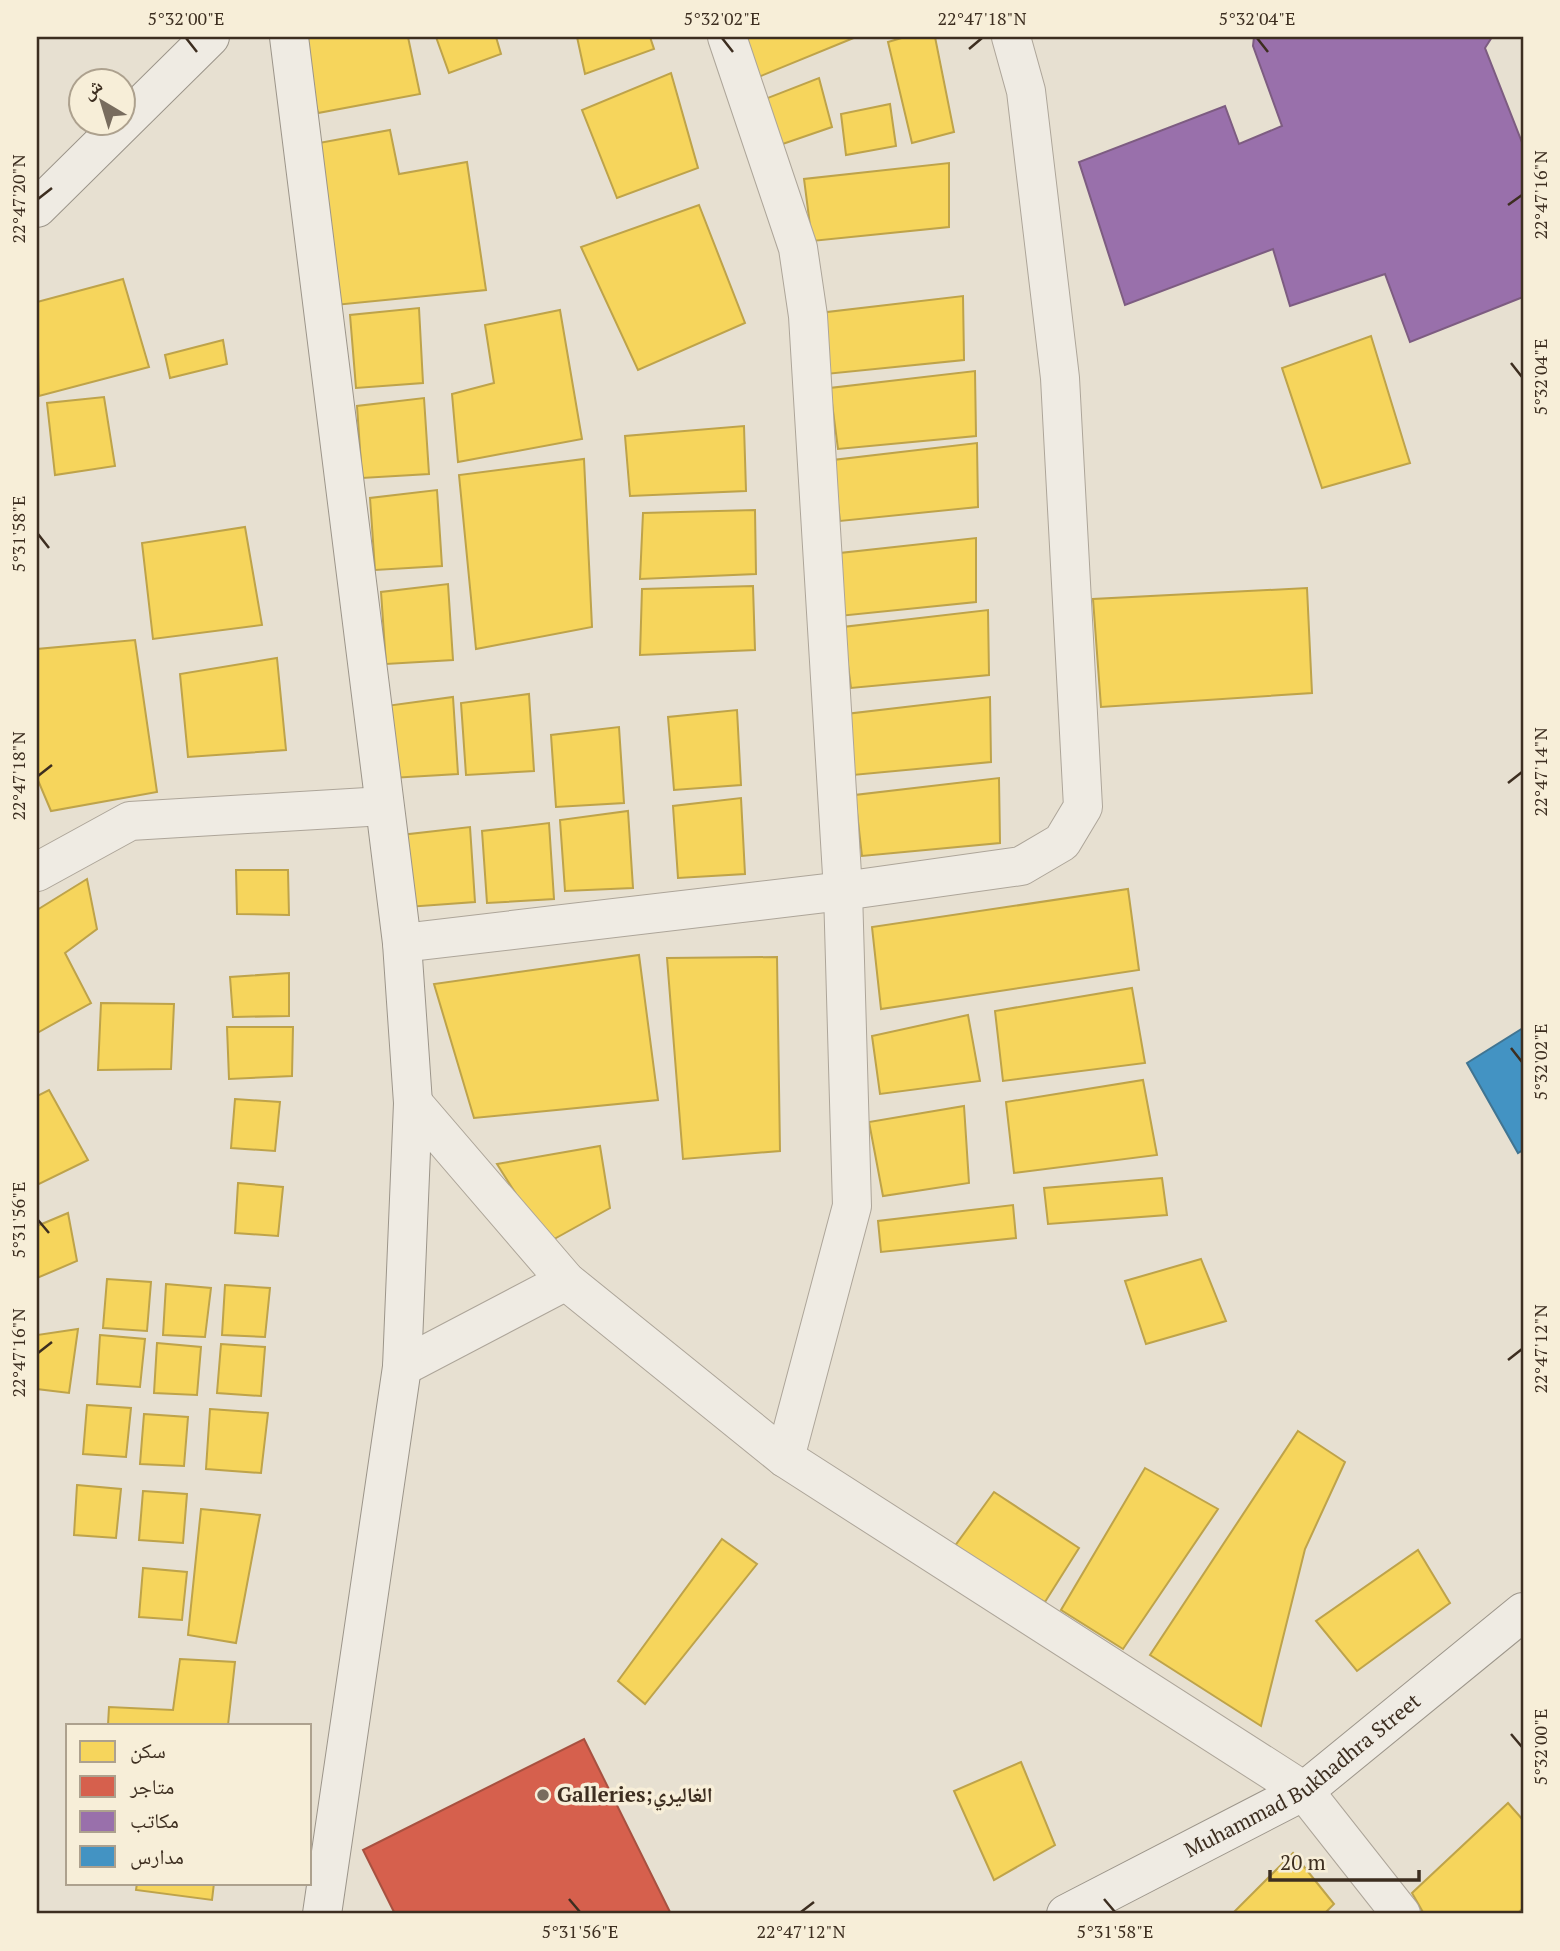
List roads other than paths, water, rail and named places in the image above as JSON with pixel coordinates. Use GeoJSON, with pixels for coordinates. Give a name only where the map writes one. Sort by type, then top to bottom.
{"type":"FeatureCollection","features":[{"type":"Feature","properties":{"kind":"street"},"geometry":{"type":"LineString","coordinates":[[37,208],[210,37]]}},
{"type":"Feature","properties":{"kind":"street"},"geometry":{"type":"LineString","coordinates":[[289,37],[402,943],[413,1103],[402,1367],[322,1914]]}},
{"type":"Feature","properties":{"kind":"street"},"geometry":{"type":"LineString","coordinates":[[727,37],[798,248],[808,316],[843,891],[852,1206],[785,1458]]}},
{"type":"Feature","properties":{"kind":"street"},"geometry":{"type":"LineString","coordinates":[[402,943],[843,891],[1021,866],[1062,842],[1083,807],[1060,379],[1026,91],[1012,37]]}},
{"type":"Feature","properties":{"kind":"street"},"geometry":{"type":"LineString","coordinates":[[37,872],[130,821],[384,806]]}},
{"type":"Feature","properties":{"kind":"street"},"geometry":{"type":"LineString","coordinates":[[413,1103],[566,1281],[785,1458],[1304,1791],[1401,1914]]}},
{"type":"Feature","properties":{"kind":"street"},"geometry":{"type":"LineString","coordinates":[[402,1367],[566,1281]]}},
{"type":"Feature","properties":{"kind":"street","name":"Muhammad Bukhadhra Street"},"geometry":{"type":"LineString","coordinates":[[1066,1914],[1304,1791],[1523,1612]]}},
{"type":"Feature","properties":{"kind":"place","name":"Galleries;الغاليري"},"geometry":{"type":"Point","coordinates":[543,1795]}}]}
